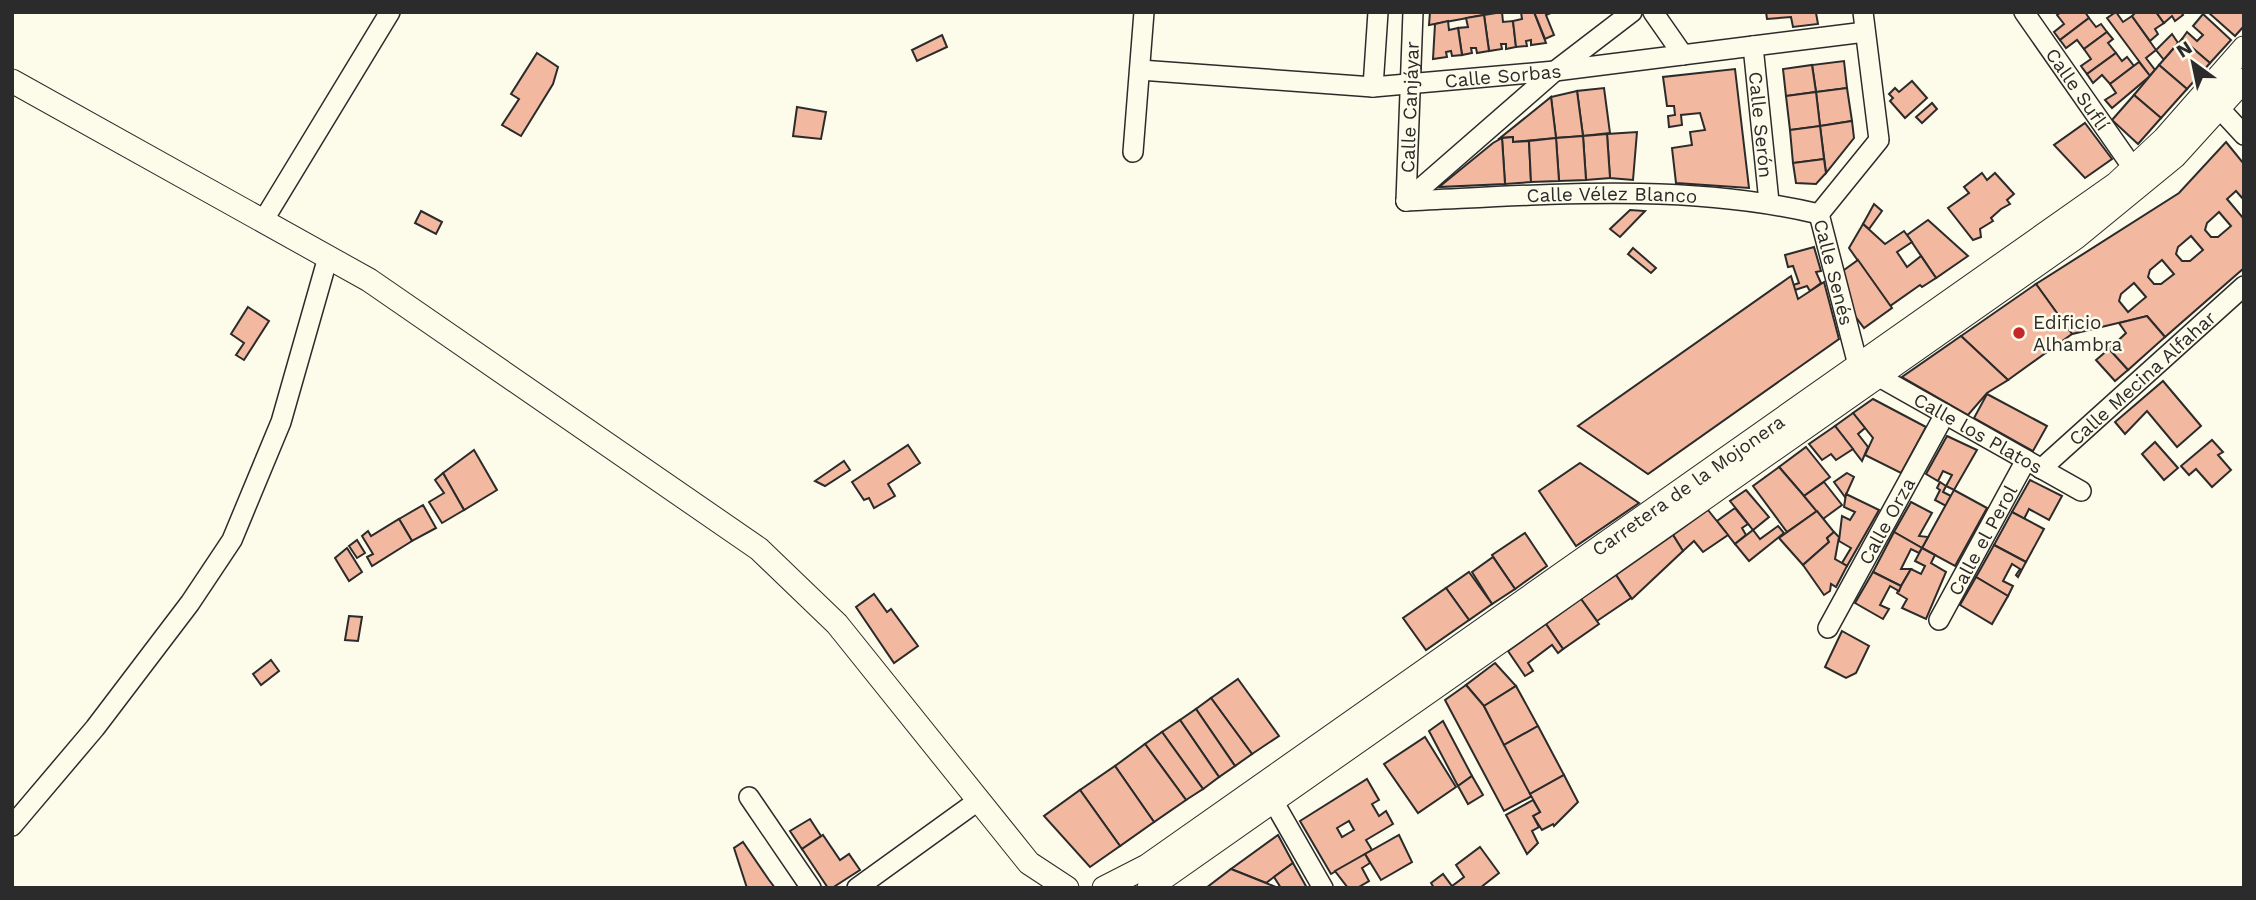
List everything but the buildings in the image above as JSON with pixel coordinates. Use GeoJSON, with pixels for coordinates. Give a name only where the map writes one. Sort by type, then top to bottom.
{"type":"FeatureCollection","features":[{"type":"Feature","properties":{"kind":"street"},"geometry":{"type":"LineString","coordinates":[[263,220],[390,12]]}},
{"type":"Feature","properties":{"kind":"street"},"geometry":{"type":"LineString","coordinates":[[1133,152],[1144,12]]}},
{"type":"Feature","properties":{"kind":"street","name":"Calle Canjáyar"},"geometry":{"type":"LineString","coordinates":[[1373,87],[1378,12]]}},
{"type":"Feature","properties":{"kind":"street","name":"Calle Canjáyar"},"geometry":{"type":"LineString","coordinates":[[1406,201],[1413,12]]}},
{"type":"Feature","properties":{"kind":"street"},"geometry":{"type":"LineString","coordinates":[[1406,201],[1555,71],[1632,12]]}},
{"type":"Feature","properties":{"kind":"street"},"geometry":{"type":"LineString","coordinates":[[1653,12],[1683,55]]}},
{"type":"Feature","properties":{"kind":"street","name":"Calle Senés"},"geometry":{"type":"LineString","coordinates":[[1863,12],[1879,140],[1819,214],[1867,370]]}},
{"type":"Feature","properties":{"kind":"street","name":"Calle Suflí"},"geometry":{"type":"LineString","coordinates":[[2024,12],[2133,168]]}},
{"type":"Feature","properties":{"kind":"street","name":"Calle Sorbas"},"geometry":{"type":"LineString","coordinates":[[1140,70],[1373,87],[1555,71],[1865,32]]}},
{"type":"Feature","properties":{"kind":"street","name":"Calle Serón"},"geometry":{"type":"LineString","coordinates":[[1753,46],[1769,202]]}},
{"type":"Feature","properties":{"kind":"street","name":"Carretera de la Mojonera"},"geometry":{"type":"LineString","coordinates":[[1154,885],[1867,370],[2116,184],[2164,139],[2244,48]]}},
{"type":"Feature","properties":{"kind":"street","name":"Carretera de la Mojonera"},"geometry":{"type":"LineString","coordinates":[[1104,888],[1147,866],[1867,370],[2075,238],[2175,156],[2244,80]]}},
{"type":"Feature","properties":{"kind":"street"},"geometry":{"type":"LineString","coordinates":[[12,82],[369,280],[759,549],[836,624],[1029,863],[1066,888]]}},
{"type":"Feature","properties":{"kind":"street"},"geometry":{"type":"LineString","coordinates":[[2219,108],[2244,135]]}},
{"type":"Feature","properties":{"kind":"street","name":"Calle Vélez Blanco"},"geometry":{"type":"LineString","coordinates":[[1406,201],[1619,192],[1769,202],[1819,214]]}},
{"type":"Feature","properties":{"kind":"street"},"geometry":{"type":"LineString","coordinates":[[12,827],[95,728],[190,603],[232,540],[281,422],[328,257]]}},
{"type":"Feature","properties":{"kind":"street","name":"Calle Mecina Alfahar"},"geometry":{"type":"LineString","coordinates":[[2034,464],[2244,286]]}},
{"type":"Feature","properties":{"kind":"street","name":"Calle los Platos"},"geometry":{"type":"LineString","coordinates":[[1867,370],[2081,491]]}},
{"type":"Feature","properties":{"kind":"street","name":"Calle Orza"},"geometry":{"type":"LineString","coordinates":[[1828,628],[1945,414]]}},
{"type":"Feature","properties":{"kind":"street","name":"Calle el Perol"},"geometry":{"type":"LineString","coordinates":[[1939,620],[2034,464]]}},
{"type":"Feature","properties":{"kind":"street"},"geometry":{"type":"LineString","coordinates":[[749,797],[811,888]]}},
{"type":"Feature","properties":{"kind":"street"},"geometry":{"type":"LineString","coordinates":[[1272,799],[1323,888]]}},
{"type":"Feature","properties":{"kind":"street"},"geometry":{"type":"LineString","coordinates":[[857,888],[979,800]]}},
{"type":"Feature","properties":{"kind":"street"},"geometry":{"type":"LineString","coordinates":[[1029,863],[1034,888]]}},
{"type":"Feature","properties":{"kind":"place","name":"Edificio Alhambra"},"geometry":{"type":"Point","coordinates":[2019,333]}}]}
